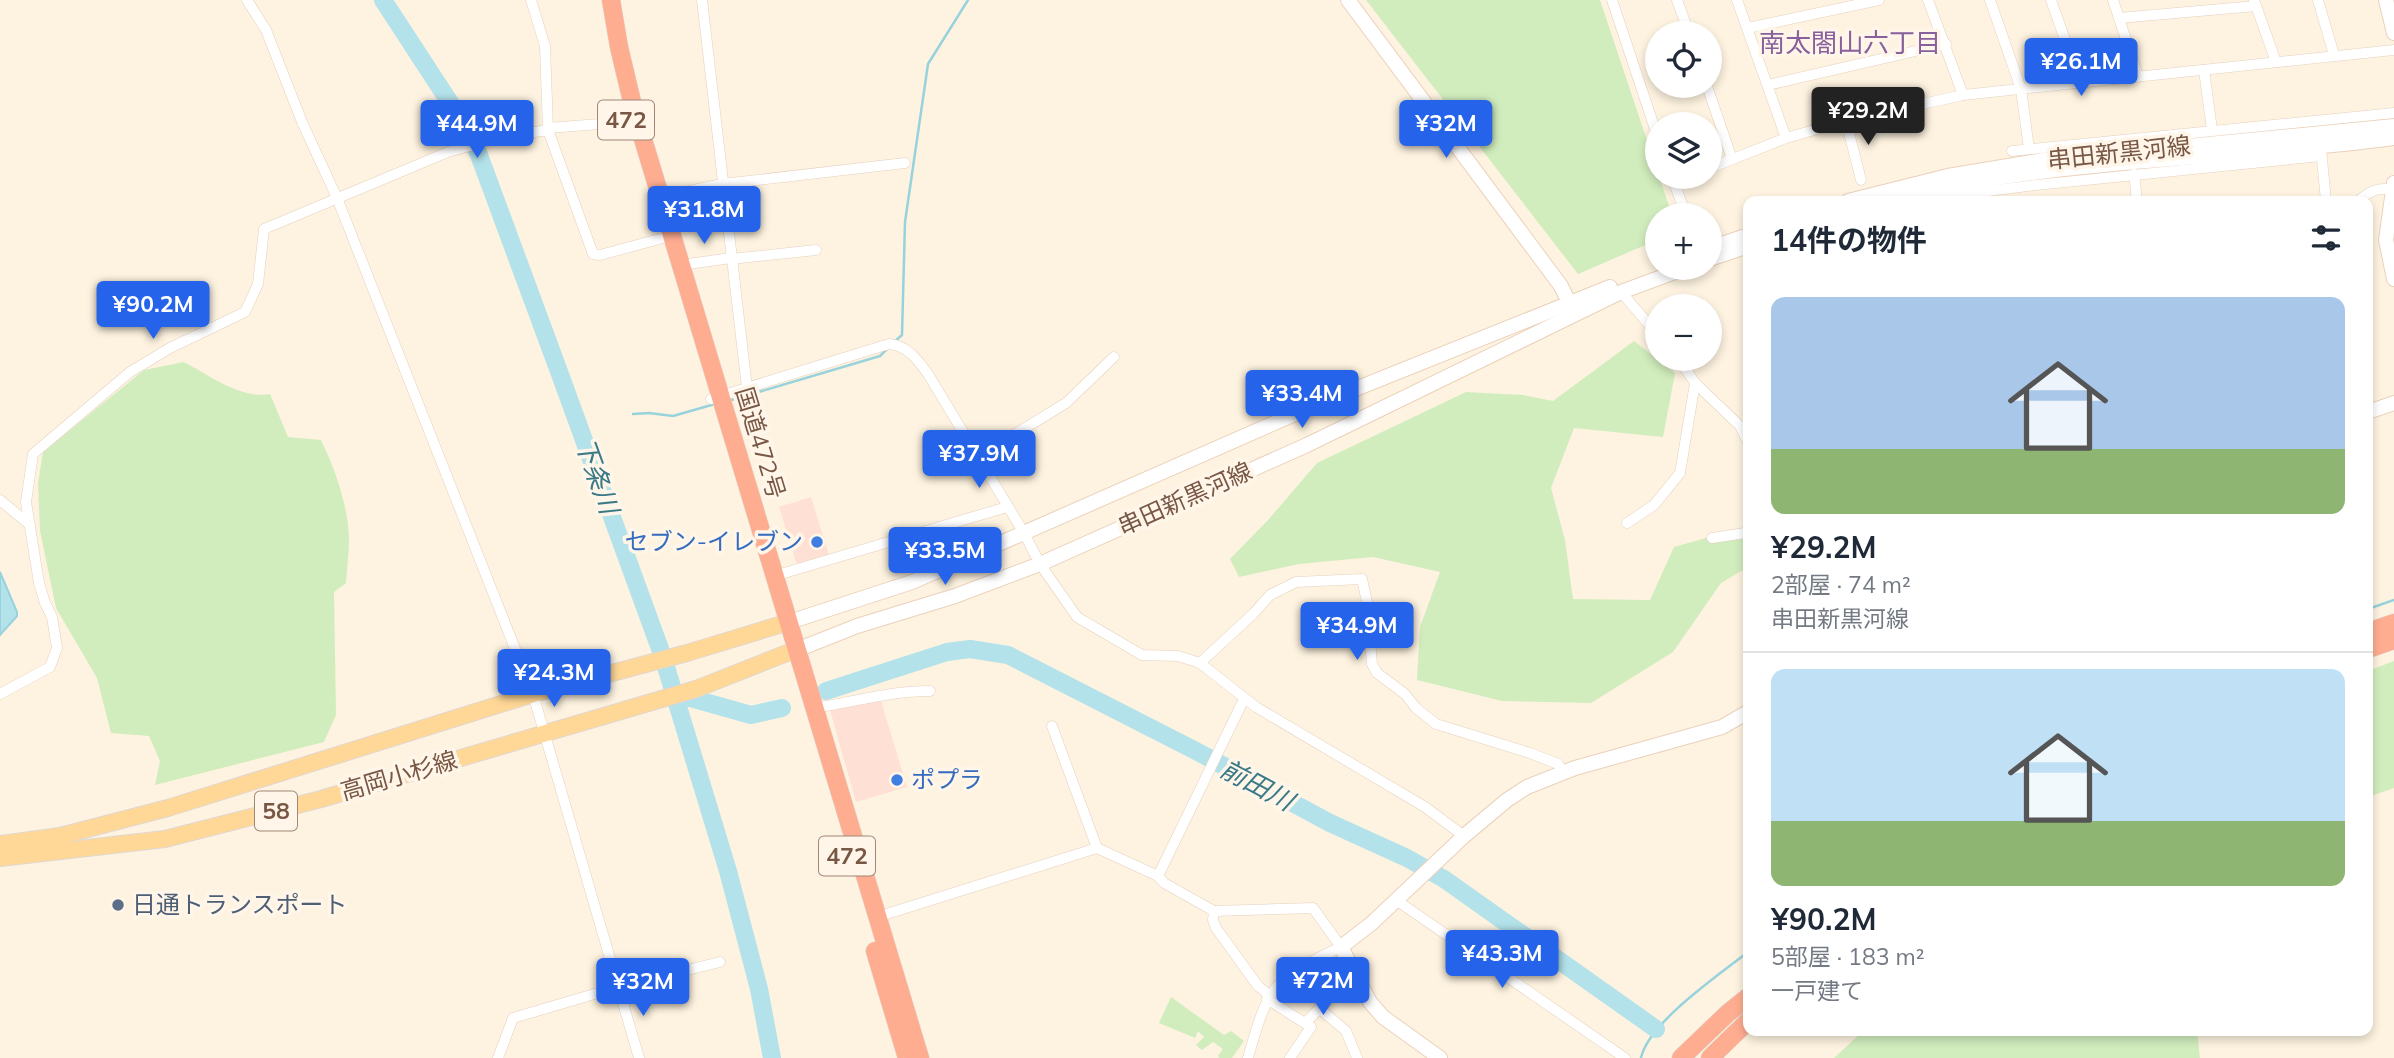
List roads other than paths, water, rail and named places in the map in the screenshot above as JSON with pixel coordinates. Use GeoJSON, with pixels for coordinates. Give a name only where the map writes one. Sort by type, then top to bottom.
{"type":"FeatureCollection","features":[{"type":"Feature","properties":{"kind":"highway","name":"国道472号"},"geometry":{"type":"LineString","coordinates":[[599,0],[609,57],[626,122],[774,576],[784,624]]}},
{"type":"Feature","properties":{"kind":"highway","name":"国道472号"},"geometry":{"type":"LineString","coordinates":[[611,0],[633,106],[681,265],[716,397],[792,651],[907,1058]]}},
{"type":"Feature","properties":{"kind":"highway"},"geometry":{"type":"LineString","coordinates":[[2373,630],[2394,623]]}},
{"type":"Feature","properties":{"kind":"highway"},"geometry":{"type":"LineString","coordinates":[[2373,647],[2394,640]]}},
{"type":"Feature","properties":{"kind":"highway","name":"国道472号"},"geometry":{"type":"LineString","coordinates":[[792,651],[814,708],[920,1058]]}},
{"type":"Feature","properties":{"kind":"highway"},"geometry":{"type":"LineString","coordinates":[[1683,1058],[1743,1003]]}},
{"type":"Feature","properties":{"kind":"highway"},"geometry":{"type":"LineString","coordinates":[[1710,1058],[1743,1026]]}},
{"type":"Feature","properties":{"kind":"main road"},"geometry":{"type":"LineString","coordinates":[[1348,0],[1561,286],[1572,309]]}},
{"type":"Feature","properties":{"kind":"main road"},"geometry":{"type":"LineString","coordinates":[[2386,0],[2394,33]]}},
{"type":"Feature","properties":{"kind":"main road","name":"串田新黒河線"},"geometry":{"type":"LineString","coordinates":[[1868,196],[1948,176],[2044,160],[2394,126]]}},
{"type":"Feature","properties":{"kind":"main road","name":"串田新黒河線"},"geometry":{"type":"LineString","coordinates":[[1941,195],[2046,172],[2321,150],[2394,138]]}},
{"type":"Feature","properties":{"kind":"main road"},"geometry":{"type":"LineString","coordinates":[[2393,186],[2386,240],[2394,279]]}},
{"type":"Feature","properties":{"kind":"main road"},"geometry":{"type":"LineString","coordinates":[[1722,244],[1743,237]]}},
{"type":"Feature","properties":{"kind":"main road"},"geometry":{"type":"LineString","coordinates":[[1722,255],[1743,248]]}},
{"type":"Feature","properties":{"kind":"main road","name":"串田新黒河線"},"geometry":{"type":"LineString","coordinates":[[792,651],[1040,564],[1307,445],[1456,374],[1572,309],[1645,275]]}},
{"type":"Feature","properties":{"kind":"main road","name":"串田新黒河線"},"geometry":{"type":"LineString","coordinates":[[784,624],[912,583],[1313,406],[1654,280]]}},
{"type":"Feature","properties":{"kind":"main road"},"geometry":{"type":"LineString","coordinates":[[2373,410],[2394,403]]}},
{"type":"Feature","properties":{"kind":"main road","name":"高岡小杉線"},"geometry":{"type":"LineString","coordinates":[[0,844],[60,836],[168,808],[533,694],[784,624]]}},
{"type":"Feature","properties":{"kind":"main road","name":"高岡小杉線"},"geometry":{"type":"LineString","coordinates":[[0,859],[165,839],[321,799],[696,688],[792,651]]}},
{"type":"Feature","properties":{"kind":"main road"},"geometry":{"type":"LineString","coordinates":[[1440,1058],[1383,1017],[1370,1002],[1341,947],[1372,923],[1464,836],[1517,793],[1563,772],[1722,727],[1743,715]]}},
{"type":"Feature","properties":{"kind":"street"},"geometry":{"type":"LineString","coordinates":[[247,0],[266,30],[302,122],[338,198],[533,694],[639,1058]]}},
{"type":"Feature","properties":{"kind":"street"},"geometry":{"type":"LineString","coordinates":[[530,0],[545,46],[548,129],[593,254],[600,255],[663,238]]}},
{"type":"Feature","properties":{"kind":"street"},"geometry":{"type":"LineString","coordinates":[[702,0],[747,388]]}},
{"type":"Feature","properties":{"kind":"street"},"geometry":{"type":"LineString","coordinates":[[1612,0],[1649,112]]}},
{"type":"Feature","properties":{"kind":"street"},"geometry":{"type":"LineString","coordinates":[[1677,0],[1685,21]]}},
{"type":"Feature","properties":{"kind":"street"},"geometry":{"type":"LineString","coordinates":[[1737,0],[1786,138]]}},
{"type":"Feature","properties":{"kind":"street"},"geometry":{"type":"LineString","coordinates":[[1748,28],[1879,0]]}},
{"type":"Feature","properties":{"kind":"street"},"geometry":{"type":"LineString","coordinates":[[1928,0],[1963,95]]}},
{"type":"Feature","properties":{"kind":"street"},"geometry":{"type":"LineString","coordinates":[[1990,0],[2021,89],[2029,149]]}},
{"type":"Feature","properties":{"kind":"street"},"geometry":{"type":"LineString","coordinates":[[2051,0],[2080,82]]}},
{"type":"Feature","properties":{"kind":"street"},"geometry":{"type":"LineString","coordinates":[[2113,0],[2138,76]]}},
{"type":"Feature","properties":{"kind":"street"},"geometry":{"type":"LineString","coordinates":[[2183,0],[2188,11]]}},
{"type":"Feature","properties":{"kind":"street"},"geometry":{"type":"LineString","coordinates":[[2318,0],[2334,55]]}},
{"type":"Feature","properties":{"kind":"street"},"geometry":{"type":"LineString","coordinates":[[2119,18],[2255,3],[2276,62]]}},
{"type":"Feature","properties":{"kind":"street"},"geometry":{"type":"LineString","coordinates":[[1768,85],[1945,44]]}},
{"type":"Feature","properties":{"kind":"street"},"geometry":{"type":"LineString","coordinates":[[1722,163],[1786,138],[1846,121],[1963,95],[2394,50]]}},
{"type":"Feature","properties":{"kind":"street"},"geometry":{"type":"LineString","coordinates":[[2204,70],[2212,130]]}},
{"type":"Feature","properties":{"kind":"street"},"geometry":{"type":"LineString","coordinates":[[1711,98],[1732,159]]}},
{"type":"Feature","properties":{"kind":"street"},"geometry":{"type":"LineString","coordinates":[[2012,151],[2394,113]]}},
{"type":"Feature","properties":{"kind":"street"},"geometry":{"type":"LineString","coordinates":[[1846,121],[1861,180]]}},
{"type":"Feature","properties":{"kind":"street"},"geometry":{"type":"LineString","coordinates":[[0,694],[50,667],[57,648],[52,617],[39,583],[26,502],[33,454],[130,372],[170,348],[245,312],[258,284],[264,229],[449,152],[497,138],[548,129],[626,122]]}},
{"type":"Feature","properties":{"kind":"street"},"geometry":{"type":"LineString","coordinates":[[1941,195],[2321,150],[2326,196]]}},
{"type":"Feature","properties":{"kind":"street"},"geometry":{"type":"LineString","coordinates":[[661,197],[722,184],[905,163]]}},
{"type":"Feature","properties":{"kind":"street"},"geometry":{"type":"LineString","coordinates":[[2134,174],[2136,196]]}},
{"type":"Feature","properties":{"kind":"street"},"geometry":{"type":"LineString","coordinates":[[2364,196],[2372,190],[2393,186]]}},
{"type":"Feature","properties":{"kind":"street"},"geometry":{"type":"LineString","coordinates":[[681,265],[816,250]]}},
{"type":"Feature","properties":{"kind":"street"},"geometry":{"type":"LineString","coordinates":[[1622,292],[1645,320]]}},
{"type":"Feature","properties":{"kind":"street"},"geometry":{"type":"LineString","coordinates":[[716,397],[895,344],[918,360],[1024,533],[1040,564],[1077,617],[1142,655],[1178,656],[1200,663],[1244,699],[1425,807],[1464,836]]}},
{"type":"Feature","properties":{"kind":"street"},"geometry":{"type":"LineString","coordinates":[[978,457],[1066,403],[1114,357]]}},
{"type":"Feature","properties":{"kind":"street"},"geometry":{"type":"LineString","coordinates":[[1687,371],[1695,383],[1743,432]]}},
{"type":"Feature","properties":{"kind":"street"},"geometry":{"type":"LineString","coordinates":[[1627,523],[1654,505],[1680,473],[1695,383]]}},
{"type":"Feature","properties":{"kind":"street"},"geometry":{"type":"LineString","coordinates":[[0,500],[30,525]]}},
{"type":"Feature","properties":{"kind":"street"},"geometry":{"type":"LineString","coordinates":[[774,576],[1007,507]]}},
{"type":"Feature","properties":{"kind":"street"},"geometry":{"type":"LineString","coordinates":[[1712,538],[1743,534]]}},
{"type":"Feature","properties":{"kind":"street"},"geometry":{"type":"LineString","coordinates":[[1200,663],[1253,614],[1270,594],[1296,582],[1362,579],[1367,602],[1372,664],[1377,673],[1405,694],[1416,708],[1436,724],[1530,753],[1558,764],[1563,772]]}},
{"type":"Feature","properties":{"kind":"street"},"geometry":{"type":"LineString","coordinates":[[814,708],[856,702],[899,691],[930,691]]}},
{"type":"Feature","properties":{"kind":"street"},"geometry":{"type":"LineString","coordinates":[[1158,876],[1244,699]]}},
{"type":"Feature","properties":{"kind":"street"},"geometry":{"type":"LineString","coordinates":[[1052,726],[1097,848]]}},
{"type":"Feature","properties":{"kind":"street"},"geometry":{"type":"LineString","coordinates":[[877,917],[1097,848],[1158,876],[1164,883],[1214,911],[1313,908],[1341,947],[1297,968],[1280,981],[1268,997],[1258,1020],[1248,1058]]}},
{"type":"Feature","properties":{"kind":"street"},"geometry":{"type":"LineString","coordinates":[[1396,900],[1625,1058]]}},
{"type":"Feature","properties":{"kind":"street"},"geometry":{"type":"LineString","coordinates":[[1214,911],[1216,928],[1258,986],[1268,997],[1311,1027],[1290,1058]]}},
{"type":"Feature","properties":{"kind":"street"},"geometry":{"type":"LineString","coordinates":[[498,1058],[513,1018],[618,987],[720,962]]}},
{"type":"Feature","properties":{"kind":"street"},"geometry":{"type":"LineString","coordinates":[[1305,1023],[1338,990],[1359,979]]}},
{"type":"Feature","properties":{"kind":"street"},"geometry":{"type":"LineString","coordinates":[[1320,1009],[1346,1031],[1357,1058]]}},
{"type":"Feature","properties":{"kind":"water"},"geometry":{"type":"Polygon","coordinates":[[[0,572],[17,616],[0,635],[0,572]]]}},
{"type":"Feature","properties":{"kind":"waterway","name":"下条川"},"geometry":{"type":"LineString","coordinates":[[383,0],[456,112],[479,155],[561,377],[663,657],[728,871],[759,989],[772,1058]]}},
{"type":"Feature","properties":{"kind":"waterway"},"geometry":{"type":"LineString","coordinates":[[894,342],[902,335],[905,222],[928,64],[968,0]]}},
{"type":"Feature","properties":{"kind":"waterway"},"geometry":{"type":"LineString","coordinates":[[728,401],[880,356],[887,349]]}},
{"type":"Feature","properties":{"kind":"waterway"},"geometry":{"type":"LineString","coordinates":[[633,414],[673,416],[715,404]]}},
{"type":"Feature","properties":{"kind":"waterway"},"geometry":{"type":"LineString","coordinates":[[2373,607],[2394,600]]}},
{"type":"Feature","properties":{"kind":"waterway","name":"前田川"},"geometry":{"type":"LineString","coordinates":[[826,691],[947,652],[970,649],[1008,655],[1330,823],[1407,858],[1444,879],[1656,1029]]}},
{"type":"Feature","properties":{"kind":"waterway","name":"前田川"},"geometry":{"type":"LineString","coordinates":[[673,693],[751,715],[782,708]]}},
{"type":"Feature","properties":{"kind":"waterway"},"geometry":{"type":"LineString","coordinates":[[1641,1058],[1646,1044],[1671,1015],[1743,956]]}},
{"type":"Feature","properties":{"kind":"place","name":"セブン-イレブン"},"geometry":{"type":"Point","coordinates":[817,542]}},
{"type":"Feature","properties":{"kind":"place","name":"ポプラ"},"geometry":{"type":"Point","coordinates":[897,780]}},
{"type":"Feature","properties":{"kind":"place","name":"日通トランスポート"},"geometry":{"type":"Point","coordinates":[118,905]}},
{"type":"Feature","properties":{"kind":"district","name":"南太閤山六丁目"},"geometry":{"type":"Point","coordinates":[1850,43]}}]}
